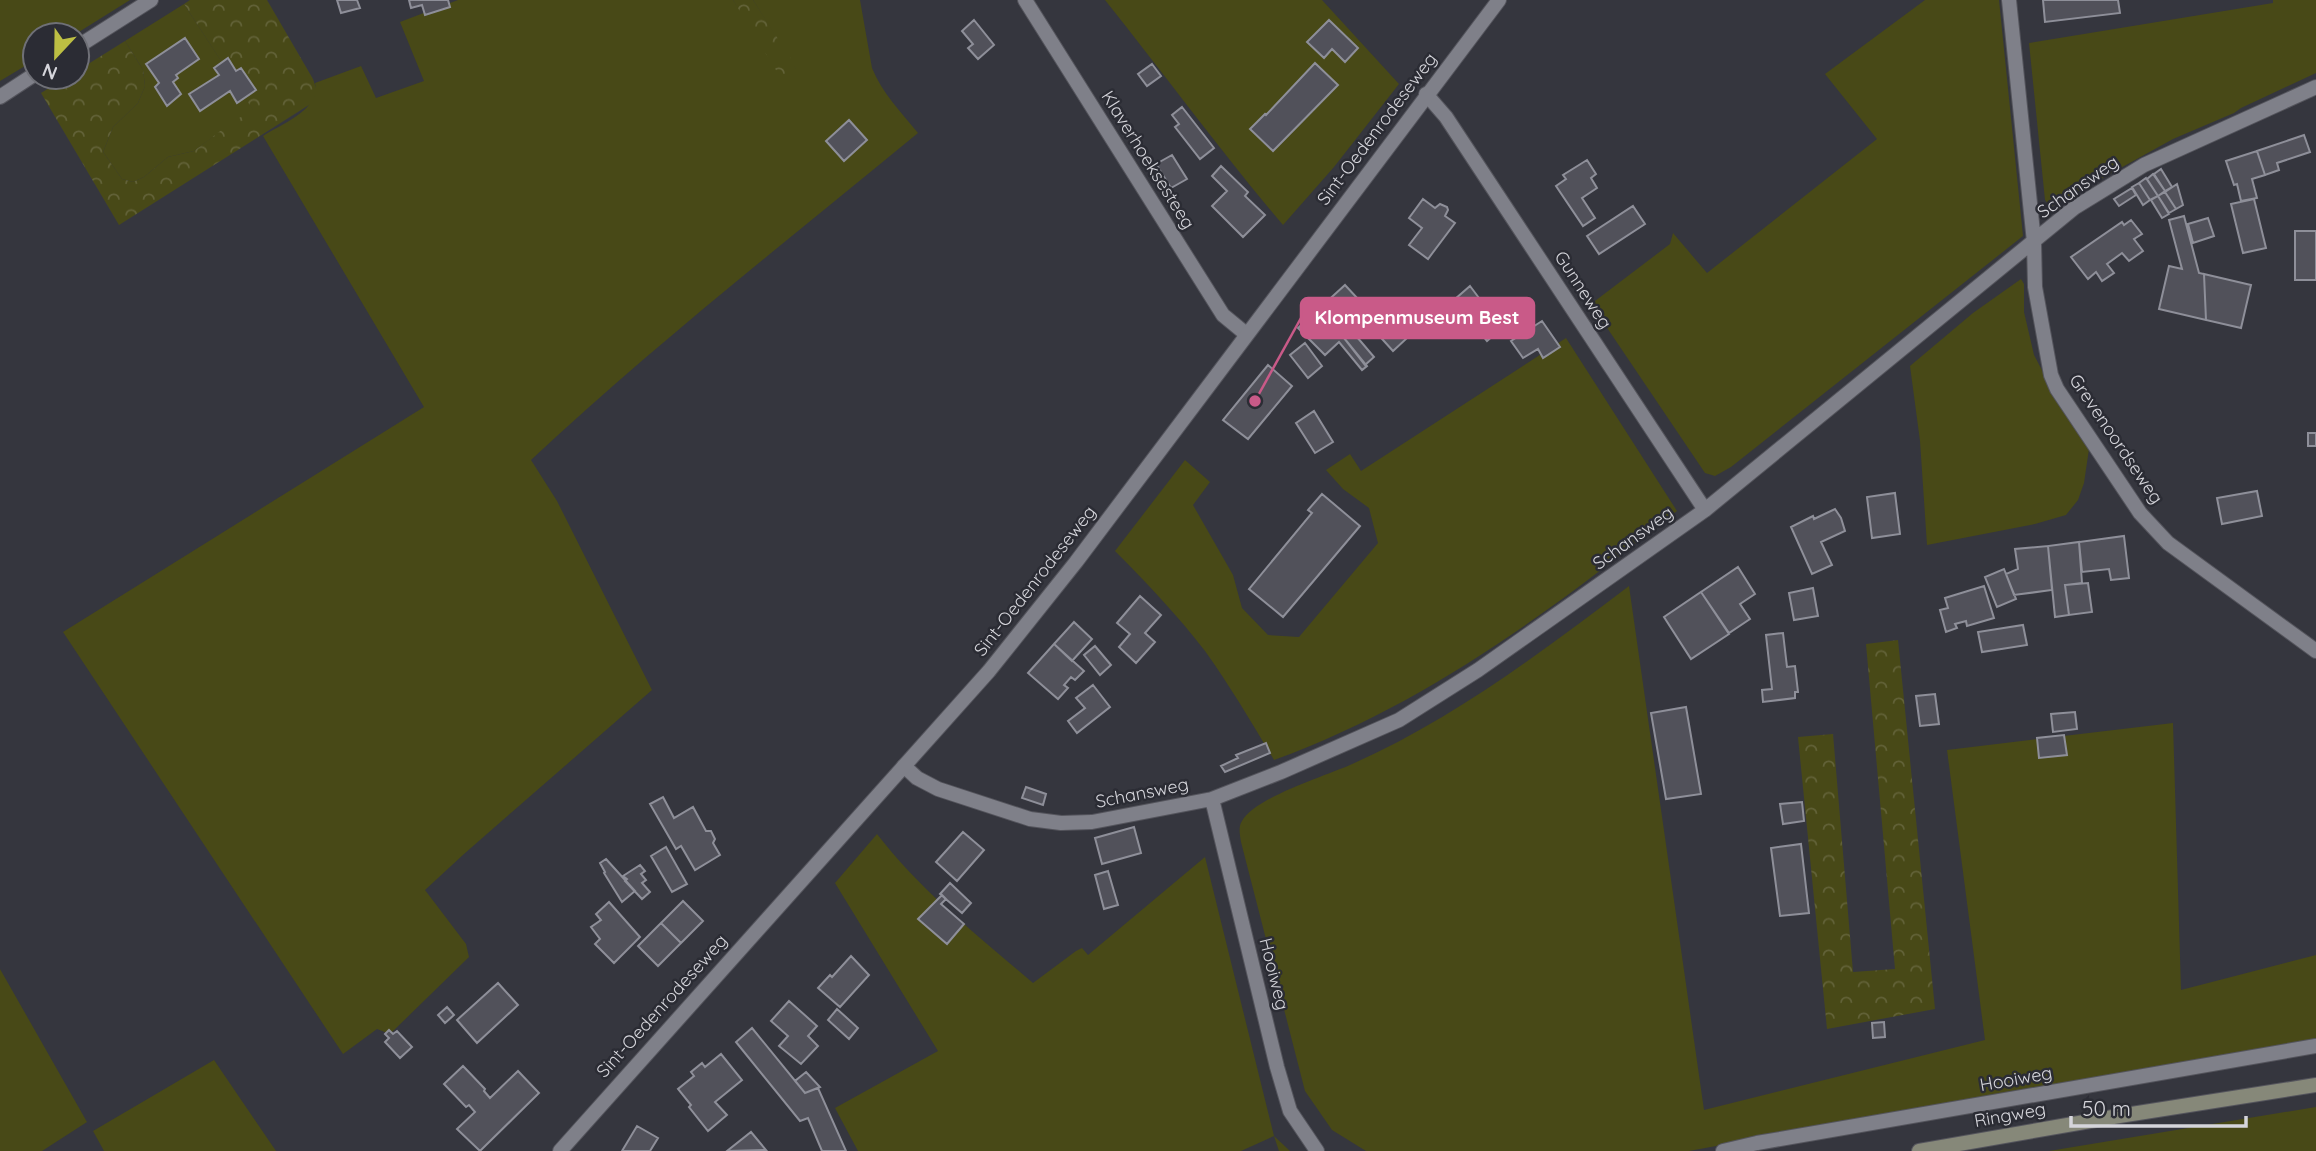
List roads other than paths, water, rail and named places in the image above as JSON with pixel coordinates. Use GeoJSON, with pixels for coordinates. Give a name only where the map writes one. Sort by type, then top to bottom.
{"type":"FeatureCollection","features":[{"type":"Feature","properties":{"kind":"main road","name":"Ringweg"},"geometry":{"type":"LineString","coordinates":[[1919,1151],[2316,1085]]}},
{"type":"Feature","properties":{"kind":"street"},"geometry":{"type":"LineString","coordinates":[[91,38],[151,0]]}},
{"type":"Feature","properties":{"kind":"street","name":"Klaverhoeksesteeg"},"geometry":{"type":"LineString","coordinates":[[1025,0],[1223,315],[1246,334]]}},
{"type":"Feature","properties":{"kind":"street","name":"Sint-Oedenrodeseweg"},"geometry":{"type":"LineString","coordinates":[[559,1151],[989,671],[1076,562],[1499,0]]}},
{"type":"Feature","properties":{"kind":"street","name":"Grevenoordseweg"},"geometry":{"type":"LineString","coordinates":[[2009,0],[2034,242],[2035,287],[2051,374],[2057,389],[2140,513],[2168,543],[2316,651]]}},
{"type":"Feature","properties":{"kind":"street"},"geometry":{"type":"LineString","coordinates":[[0,97],[21,83]]}},
{"type":"Feature","properties":{"kind":"street","name":"Schansweg"},"geometry":{"type":"LineString","coordinates":[[904,766],[917,778],[938,789],[1030,819],[1061,823],[1092,822],[1212,799],[1399,720],[1478,670],[1705,510],[2074,208],[2144,165],[2316,87]]}},
{"type":"Feature","properties":{"kind":"street","name":"Gunneweg"},"geometry":{"type":"LineString","coordinates":[[1426,94],[1446,117],[1705,510]]}},
{"type":"Feature","properties":{"kind":"street","name":"Hooiweg"},"geometry":{"type":"LineString","coordinates":[[1212,799],[1290,1111],[1317,1151]]}},
{"type":"Feature","properties":{"kind":"street","name":"Hooiweg"},"geometry":{"type":"LineString","coordinates":[[1723,1151],[2316,1046]]}},
{"type":"Feature","properties":{"kind":"place","name":"Klompenmuseum Best"},"geometry":{"type":"Point","coordinates":[1255,401]}}]}
